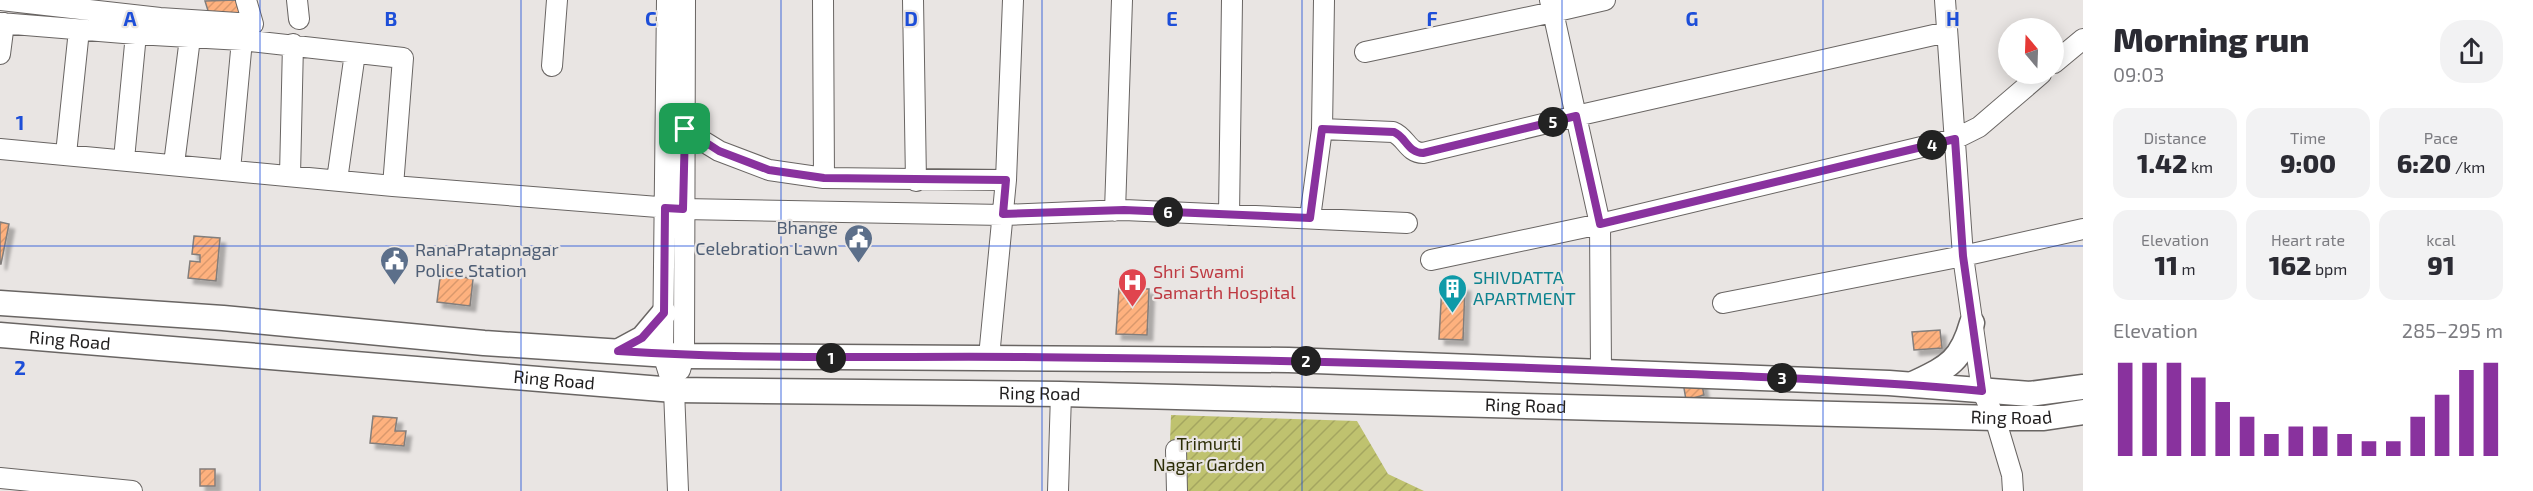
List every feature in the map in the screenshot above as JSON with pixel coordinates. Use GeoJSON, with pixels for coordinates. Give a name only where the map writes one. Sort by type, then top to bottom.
{"type":"FeatureCollection","features":[{"type":"Feature","properties":{"kind":"main road","name":"Ring Road"},"geometry":{"type":"LineString","coordinates":[[0,303],[223,318],[484,343],[673,355],[903,359],[990,357],[1289,360],[1601,370],[1913,384],[2030,394],[2083,387]]}},
{"type":"Feature","properties":{"kind":"main road"},"geometry":{"type":"LineString","coordinates":[[618,351],[642,338],[664,313]]}},
{"type":"Feature","properties":{"kind":"main road"},"geometry":{"type":"LineString","coordinates":[[1913,384],[1954,361],[1967,343],[1972,323]]}},
{"type":"Feature","properties":{"kind":"main road","name":"Ring Road"},"geometry":{"type":"LineString","coordinates":[[0,335],[674,390],[1061,394],[1995,418],[2044,418],[2083,412]]}},
{"type":"Feature","properties":{"kind":"street"},"geometry":{"type":"LineString","coordinates":[[1,0],[157,9],[254,24],[246,0]]}},
{"type":"Feature","properties":{"kind":"street"},"geometry":{"type":"LineString","coordinates":[[552,66],[557,0]]}},
{"type":"Feature","properties":{"kind":"street"},"geometry":{"type":"LineString","coordinates":[[667,0],[666,119],[674,208],[673,355],[678,491]]}},
{"type":"Feature","properties":{"kind":"street"},"geometry":{"type":"LineString","coordinates":[[673,355],[664,313],[674,208],[685,129],[685,0]]}},
{"type":"Feature","properties":{"kind":"street"},"geometry":{"type":"LineString","coordinates":[[823,0],[824,178]]}},
{"type":"Feature","properties":{"kind":"street"},"geometry":{"type":"LineString","coordinates":[[914,0],[916,181]]}},
{"type":"Feature","properties":{"kind":"street"},"geometry":{"type":"LineString","coordinates":[[990,357],[1005,197],[1013,0]]}},
{"type":"Feature","properties":{"kind":"street"},"geometry":{"type":"LineString","coordinates":[[1115,211],[1122,0]]}},
{"type":"Feature","properties":{"kind":"street"},"geometry":{"type":"LineString","coordinates":[[1228,215],[1232,0]]}},
{"type":"Feature","properties":{"kind":"street"},"geometry":{"type":"LineString","coordinates":[[1310,218],[1322,129],[1324,0]]}},
{"type":"Feature","properties":{"kind":"street"},"geometry":{"type":"LineString","coordinates":[[1365,52],[1552,6],[1605,0]]}},
{"type":"Feature","properties":{"kind":"street"},"geometry":{"type":"LineString","coordinates":[[1945,0],[1963,256],[1972,323],[1982,391],[1995,418],[2012,476],[2013,491]]}},
{"type":"Feature","properties":{"kind":"street"},"geometry":{"type":"LineString","coordinates":[[1552,6],[1600,224],[1601,370]]}},
{"type":"Feature","properties":{"kind":"street"},"geometry":{"type":"LineString","coordinates":[[0,54],[2,23],[293,44],[403,58],[393,186]]}},
{"type":"Feature","properties":{"kind":"street"},"geometry":{"type":"LineString","coordinates":[[66,154],[79,30]]}},
{"type":"Feature","properties":{"kind":"street"},"geometry":{"type":"LineString","coordinates":[[1322,129],[1394,132],[1402,137],[1412,150],[1423,153],[1947,32]]}},
{"type":"Feature","properties":{"kind":"street"},"geometry":{"type":"LineString","coordinates":[[124,159],[136,34]]}},
{"type":"Feature","properties":{"kind":"street"},"geometry":{"type":"LineString","coordinates":[[174,164],[190,38]]}},
{"type":"Feature","properties":{"kind":"street"},"geometry":{"type":"LineString","coordinates":[[2064,55],[2083,39]]}},
{"type":"Feature","properties":{"kind":"street"},"geometry":{"type":"LineString","coordinates":[[230,170],[242,40]]}},
{"type":"Feature","properties":{"kind":"street"},"geometry":{"type":"LineString","coordinates":[[290,175],[293,44]]}},
{"type":"Feature","properties":{"kind":"street"},"geometry":{"type":"LineString","coordinates":[[337,180],[355,53]]}},
{"type":"Feature","properties":{"kind":"street"},"geometry":{"type":"LineString","coordinates":[[1431,260],[1600,224],[1955,139],[1979,127],[2029,84]]}},
{"type":"Feature","properties":{"kind":"street"},"geometry":{"type":"LineString","coordinates":[[666,119],[719,151],[769,170],[824,178],[916,181],[1005,197],[1115,211],[1407,223]]}},
{"type":"Feature","properties":{"kind":"street"},"geometry":{"type":"LineString","coordinates":[[0,148],[393,186],[674,208],[1005,197]]}},
{"type":"Feature","properties":{"kind":"street"},"geometry":{"type":"LineString","coordinates":[[1723,303],[1963,256],[2083,229]]}},
{"type":"Feature","properties":{"kind":"street"},"geometry":{"type":"LineString","coordinates":[[1058,491],[1061,394]]}},
{"type":"Feature","properties":{"kind":"street"},"geometry":{"type":"LineString","coordinates":[[1176,450],[1177,491]]}},
{"type":"Feature","properties":{"kind":"street"},"geometry":{"type":"LineString","coordinates":[[0,478],[132,491]]}},
{"type":"Feature","properties":{"kind":"green space","name":"Trimurti Nagar Garden"},"geometry":{"type":"Polygon","coordinates":[[[1171,415],[1357,421],[1388,474],[1424,491],[1168,491],[1171,415]]]}},
{"type":"Feature","properties":{"kind":"building"},"geometry":{"type":"Polygon","coordinates":[[[237,0],[240,13],[221,18],[220,12],[209,14],[205,1],[237,0]]]}},
{"type":"Feature","properties":{"kind":"building"},"geometry":{"type":"Polygon","coordinates":[[[0,222],[9,224],[1,264],[0,264],[0,222]]]}},
{"type":"Feature","properties":{"kind":"building"},"geometry":{"type":"Polygon","coordinates":[[[194,236],[220,238],[216,281],[188,278],[190,261],[200,262],[200,255],[192,254],[194,236]]]}},
{"type":"Feature","properties":{"kind":"building"},"geometry":{"type":"Polygon","coordinates":[[[441,270],[463,272],[462,277],[473,279],[470,306],[437,302],[441,270]]]}},
{"type":"Feature","properties":{"kind":"building","name":"SHIVDATTA APARTMENT"},"geometry":{"type":"Polygon","coordinates":[[[1442,285],[1465,286],[1463,340],[1439,339],[1442,285]]]}},
{"type":"Feature","properties":{"kind":"building"},"geometry":{"type":"Polygon","coordinates":[[[1119,288],[1149,289],[1147,335],[1116,334],[1119,288]]]}},
{"type":"Feature","properties":{"kind":"building"},"geometry":{"type":"Polygon","coordinates":[[[1940,330],[1942,348],[1914,350],[1912,332],[1940,330]]]}},
{"type":"Feature","properties":{"kind":"building"},"geometry":{"type":"Polygon","coordinates":[[[1698,365],[1704,395],[1686,400],[1681,370],[1698,365]]]}},
{"type":"Feature","properties":{"kind":"building"},"geometry":{"type":"Polygon","coordinates":[[[373,416],[397,418],[395,431],[406,431],[404,446],[370,443],[373,416]]]}},
{"type":"Feature","properties":{"kind":"building"},"geometry":{"type":"Polygon","coordinates":[[[200,469],[215,469],[215,486],[200,486],[200,469]]]}},
{"type":"Feature","properties":{"kind":"place","name":"Bhange Celebration Lawn"},"geometry":{"type":"Point","coordinates":[859,264]}},
{"type":"Feature","properties":{"kind":"place","name":"RanaPratapnagar Police Station"},"geometry":{"type":"Point","coordinates":[394,286]}},
{"type":"Feature","properties":{"kind":"place","name":"Shri Swami Samarth Hospital"},"geometry":{"type":"Point","coordinates":[1132,308]}},
{"type":"Feature","properties":{"kind":"place","name":"SHIVDATTA APARTMENT"},"geometry":{"type":"Point","coordinates":[1452,314]}},
{"type":"Feature","properties":{"kind":"route"},"geometry":{"type":"LineString","coordinates":[[1576,116],[1600,224],[1955,139],[1963,256],[1982,391],[1913,384],[1601,370],[1289,360],[990,357],[903,359],[684,356],[618,351],[642,338],[664,313],[665,208],[683,209],[685,129],[719,151],[769,170],[824,178],[916,181],[1006,180],[1003,214],[1124,210],[1310,218],[1322,129],[1394,132],[1402,137],[1412,150],[1423,153],[1576,116]]}}]}
